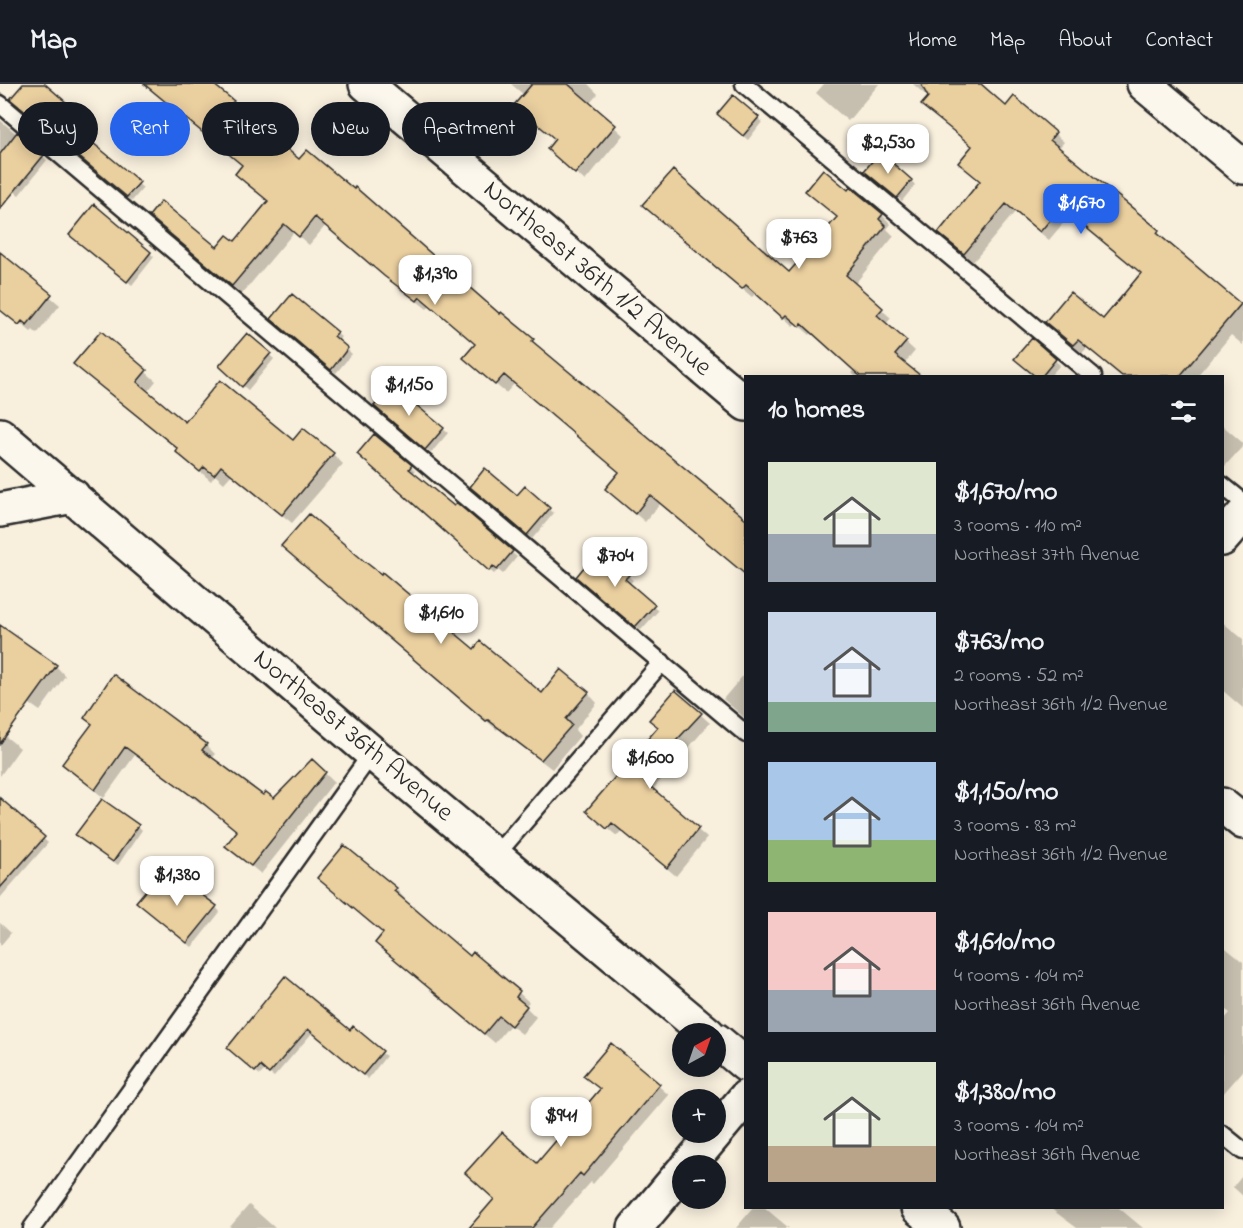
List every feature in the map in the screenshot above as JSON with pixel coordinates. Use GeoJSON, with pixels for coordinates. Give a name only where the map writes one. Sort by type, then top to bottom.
{"type":"FeatureCollection","features":[{"type":"Feature","properties":{"kind":"street","name":"Northeast 36th 1/2 Avenue"},"geometry":{"type":"LineString","coordinates":[[366,84],[744,402]]}},
{"type":"Feature","properties":{"kind":"street"},"geometry":{"type":"LineString","coordinates":[[1144,84],[1243,167]]}},
{"type":"Feature","properties":{"kind":"street","name":"Northeast 36th Avenue"},"geometry":{"type":"LineString","coordinates":[[0,435],[372,753],[695,1023]]}},
{"type":"Feature","properties":{"kind":"street"},"geometry":{"type":"LineString","coordinates":[[0,510],[73,496]]}},
{"type":"Feature","properties":{"kind":"street"},"geometry":{"type":"LineString","coordinates":[[1224,537],[1243,516]]}},
{"type":"Feature","properties":{"kind":"street"},"geometry":{"type":"LineString","coordinates":[[1224,807],[1243,822]]}},
{"type":"Feature","properties":{"kind":"street"},"geometry":{"type":"LineString","coordinates":[[726,1048],[744,1063]]}},
{"type":"Feature","properties":{"kind":"street"},"geometry":{"type":"LineString","coordinates":[[697,1155],[744,1099]]}},
{"type":"Feature","properties":{"kind":"street"},"geometry":{"type":"LineString","coordinates":[[635,1228],[672,1184]]}},
{"type":"Feature","properties":{"kind":"street"},"geometry":{"type":"LineString","coordinates":[[919,1209],[943,1228]]}},
{"type":"Feature","properties":{"kind":"lane"},"geometry":{"type":"LineString","coordinates":[[744,84],[1093,375]]}},
{"type":"Feature","properties":{"kind":"lane"},"geometry":{"type":"LineString","coordinates":[[0,104],[744,732]]}},
{"type":"Feature","properties":{"kind":"lane"},"geometry":{"type":"LineString","coordinates":[[1224,487],[1243,502]]}},
{"type":"Feature","properties":{"kind":"lane"},"geometry":{"type":"LineString","coordinates":[[495,856],[662,662]]}},
{"type":"Feature","properties":{"kind":"lane"},"geometry":{"type":"LineString","coordinates":[[32,1228],[372,753]]}},
{"type":"Feature","properties":{"kind":"lane"},"geometry":{"type":"LineString","coordinates":[[1224,1136],[1243,1151]]}},
{"type":"Feature","properties":{"kind":"building"},"geometry":{"type":"Polygon","coordinates":[[[23,84],[45,84],[66,102],[18,102],[18,106],[10,99],[23,84]]]}},
{"type":"Feature","properties":{"kind":"building"},"geometry":{"type":"Polygon","coordinates":[[[144,84],[213,84],[234,101],[202,102],[202,132],[190,122],[190,102],[166,102],[144,84]]]}},
{"type":"Feature","properties":{"kind":"building"},"geometry":{"type":"Polygon","coordinates":[[[532,84],[568,84],[616,125],[575,174],[547,149],[555,139],[537,124],[537,102],[517,102],[532,84]]]}},
{"type":"Feature","properties":{"kind":"building"},"geometry":{"type":"Polygon","coordinates":[[[921,84],[981,84],[1006,106],[1014,96],[1056,132],[1050,140],[1159,230],[1157,233],[1241,304],[1181,375],[1121,375],[1078,340],[1073,345],[1045,322],[1070,292],[1103,319],[1141,273],[1061,207],[1040,232],[1006,204],[964,254],[938,233],[980,181],[958,163],[972,146],[921,105],[928,97],[921,84]]]}},
{"type":"Feature","properties":{"kind":"building"},"geometry":{"type":"Polygon","coordinates":[[[733,95],[759,117],[743,136],[717,114],[733,95]]]}},
{"type":"Feature","properties":{"kind":"building"},"geometry":{"type":"Polygon","coordinates":[[[17,132],[18,156],[43,156],[0,209],[0,154],[17,132]]]}},
{"type":"Feature","properties":{"kind":"building"},"geometry":{"type":"Polygon","coordinates":[[[98,147],[140,182],[127,197],[78,156],[98,156],[98,147]]]}},
{"type":"Feature","properties":{"kind":"building"},"geometry":{"type":"Polygon","coordinates":[[[307,150],[311,156],[314,156],[354,189],[355,187],[500,314],[501,312],[534,339],[532,341],[744,517],[744,573],[650,495],[635,514],[605,489],[619,472],[504,375],[495,385],[463,358],[475,344],[420,297],[417,301],[384,276],[315,217],[299,237],[284,224],[232,286],[149,216],[161,201],[217,247],[227,235],[235,241],[268,201],[235,174],[242,165],[231,156],[295,156],[299,159],[307,150]]]}},
{"type":"Feature","properties":{"kind":"building"},"geometry":{"type":"Polygon","coordinates":[[[880,152],[912,180],[897,198],[864,171],[880,152]]]}},
{"type":"Feature","properties":{"kind":"building"},"geometry":{"type":"Polygon","coordinates":[[[823,169],[848,190],[850,187],[883,214],[879,219],[886,226],[846,275],[883,308],[877,315],[907,341],[895,355],[920,375],[859,375],[802,324],[800,327],[786,315],[783,318],[746,285],[742,289],[642,205],[673,170],[789,272],[837,217],[805,191],[823,169]]]}},
{"type":"Feature","properties":{"kind":"building"},"geometry":{"type":"Polygon","coordinates":[[[94,204],[151,252],[127,282],[69,235],[94,204]]]}},
{"type":"Feature","properties":{"kind":"building"},"geometry":{"type":"Polygon","coordinates":[[[0,252],[52,294],[27,325],[22,321],[19,325],[0,310],[0,252]]]}},
{"type":"Feature","properties":{"kind":"building"},"geometry":{"type":"Polygon","coordinates":[[[292,294],[338,332],[334,336],[348,348],[331,370],[271,319],[292,294]]]}},
{"type":"Feature","properties":{"kind":"building"},"geometry":{"type":"Polygon","coordinates":[[[101,331],[147,370],[137,382],[185,422],[220,380],[293,440],[303,428],[334,453],[282,515],[221,466],[214,475],[204,467],[200,472],[176,452],[178,449],[73,364],[101,331]]]}},
{"type":"Feature","properties":{"kind":"building"},"geometry":{"type":"Polygon","coordinates":[[[247,333],[271,353],[242,387],[219,366],[247,333]]]}},
{"type":"Feature","properties":{"kind":"building"},"geometry":{"type":"Polygon","coordinates":[[[1032,338],[1056,359],[1043,375],[1034,375],[1014,359],[1032,338]]]}},
{"type":"Feature","properties":{"kind":"building"},"geometry":{"type":"Polygon","coordinates":[[[392,385],[444,428],[425,450],[374,406],[392,385]]]}},
{"type":"Feature","properties":{"kind":"building"},"geometry":{"type":"Polygon","coordinates":[[[374,434],[412,465],[409,469],[454,506],[457,503],[513,551],[497,570],[493,566],[489,571],[357,454],[374,434]]]}},
{"type":"Feature","properties":{"kind":"building"},"geometry":{"type":"Polygon","coordinates":[[[485,468],[517,495],[525,486],[550,508],[527,535],[470,487],[485,468]]]}},
{"type":"Feature","properties":{"kind":"building"},"geometry":{"type":"Polygon","coordinates":[[[309,514],[474,649],[480,641],[542,693],[561,669],[589,692],[566,719],[572,725],[541,760],[488,720],[486,721],[281,546],[309,514]]]}},
{"type":"Feature","properties":{"kind":"building"},"geometry":{"type":"Polygon","coordinates":[[[599,549],[629,575],[625,579],[655,605],[635,627],[576,577],[599,549]]]}},
{"type":"Feature","properties":{"kind":"building"},"geometry":{"type":"Polygon","coordinates":[[[0,625],[57,665],[0,744],[0,625]]]}},
{"type":"Feature","properties":{"kind":"building"},"geometry":{"type":"Polygon","coordinates":[[[113,674],[207,744],[202,750],[263,795],[266,792],[274,798],[312,759],[326,772],[251,866],[225,846],[237,831],[194,796],[125,747],[95,790],[62,764],[92,724],[84,718],[113,674]]]}},
{"type":"Feature","properties":{"kind":"building"},"geometry":{"type":"Polygon","coordinates":[[[675,690],[702,713],[644,781],[699,828],[667,868],[612,823],[607,829],[586,811],[658,727],[649,720],[675,690]]]}},
{"type":"Feature","properties":{"kind":"building"},"geometry":{"type":"Polygon","coordinates":[[[0,798],[45,837],[0,888],[0,798]]]}},
{"type":"Feature","properties":{"kind":"building"},"geometry":{"type":"Polygon","coordinates":[[[102,799],[139,825],[113,862],[75,835],[102,799]]]}},
{"type":"Feature","properties":{"kind":"building"},"geometry":{"type":"Polygon","coordinates":[[[344,845],[397,888],[394,891],[470,956],[473,952],[520,991],[516,997],[527,1006],[511,1026],[499,1016],[484,1034],[375,943],[383,933],[317,878],[344,845]]]}},
{"type":"Feature","properties":{"kind":"building"},"geometry":{"type":"Polygon","coordinates":[[[157,877],[174,890],[182,880],[217,906],[187,943],[136,902],[157,877]]]}},
{"type":"Feature","properties":{"kind":"building"},"geometry":{"type":"Polygon","coordinates":[[[285,976],[350,1030],[353,1026],[383,1051],[363,1075],[308,1029],[269,1074],[260,1066],[255,1072],[227,1048],[285,976]]]}},
{"type":"Feature","properties":{"kind":"building"},"geometry":{"type":"Polygon","coordinates":[[[611,1043],[660,1084],[583,1176],[580,1173],[532,1228],[469,1228],[494,1199],[465,1173],[502,1132],[537,1163],[600,1089],[583,1076],[611,1043]]]}}]}
